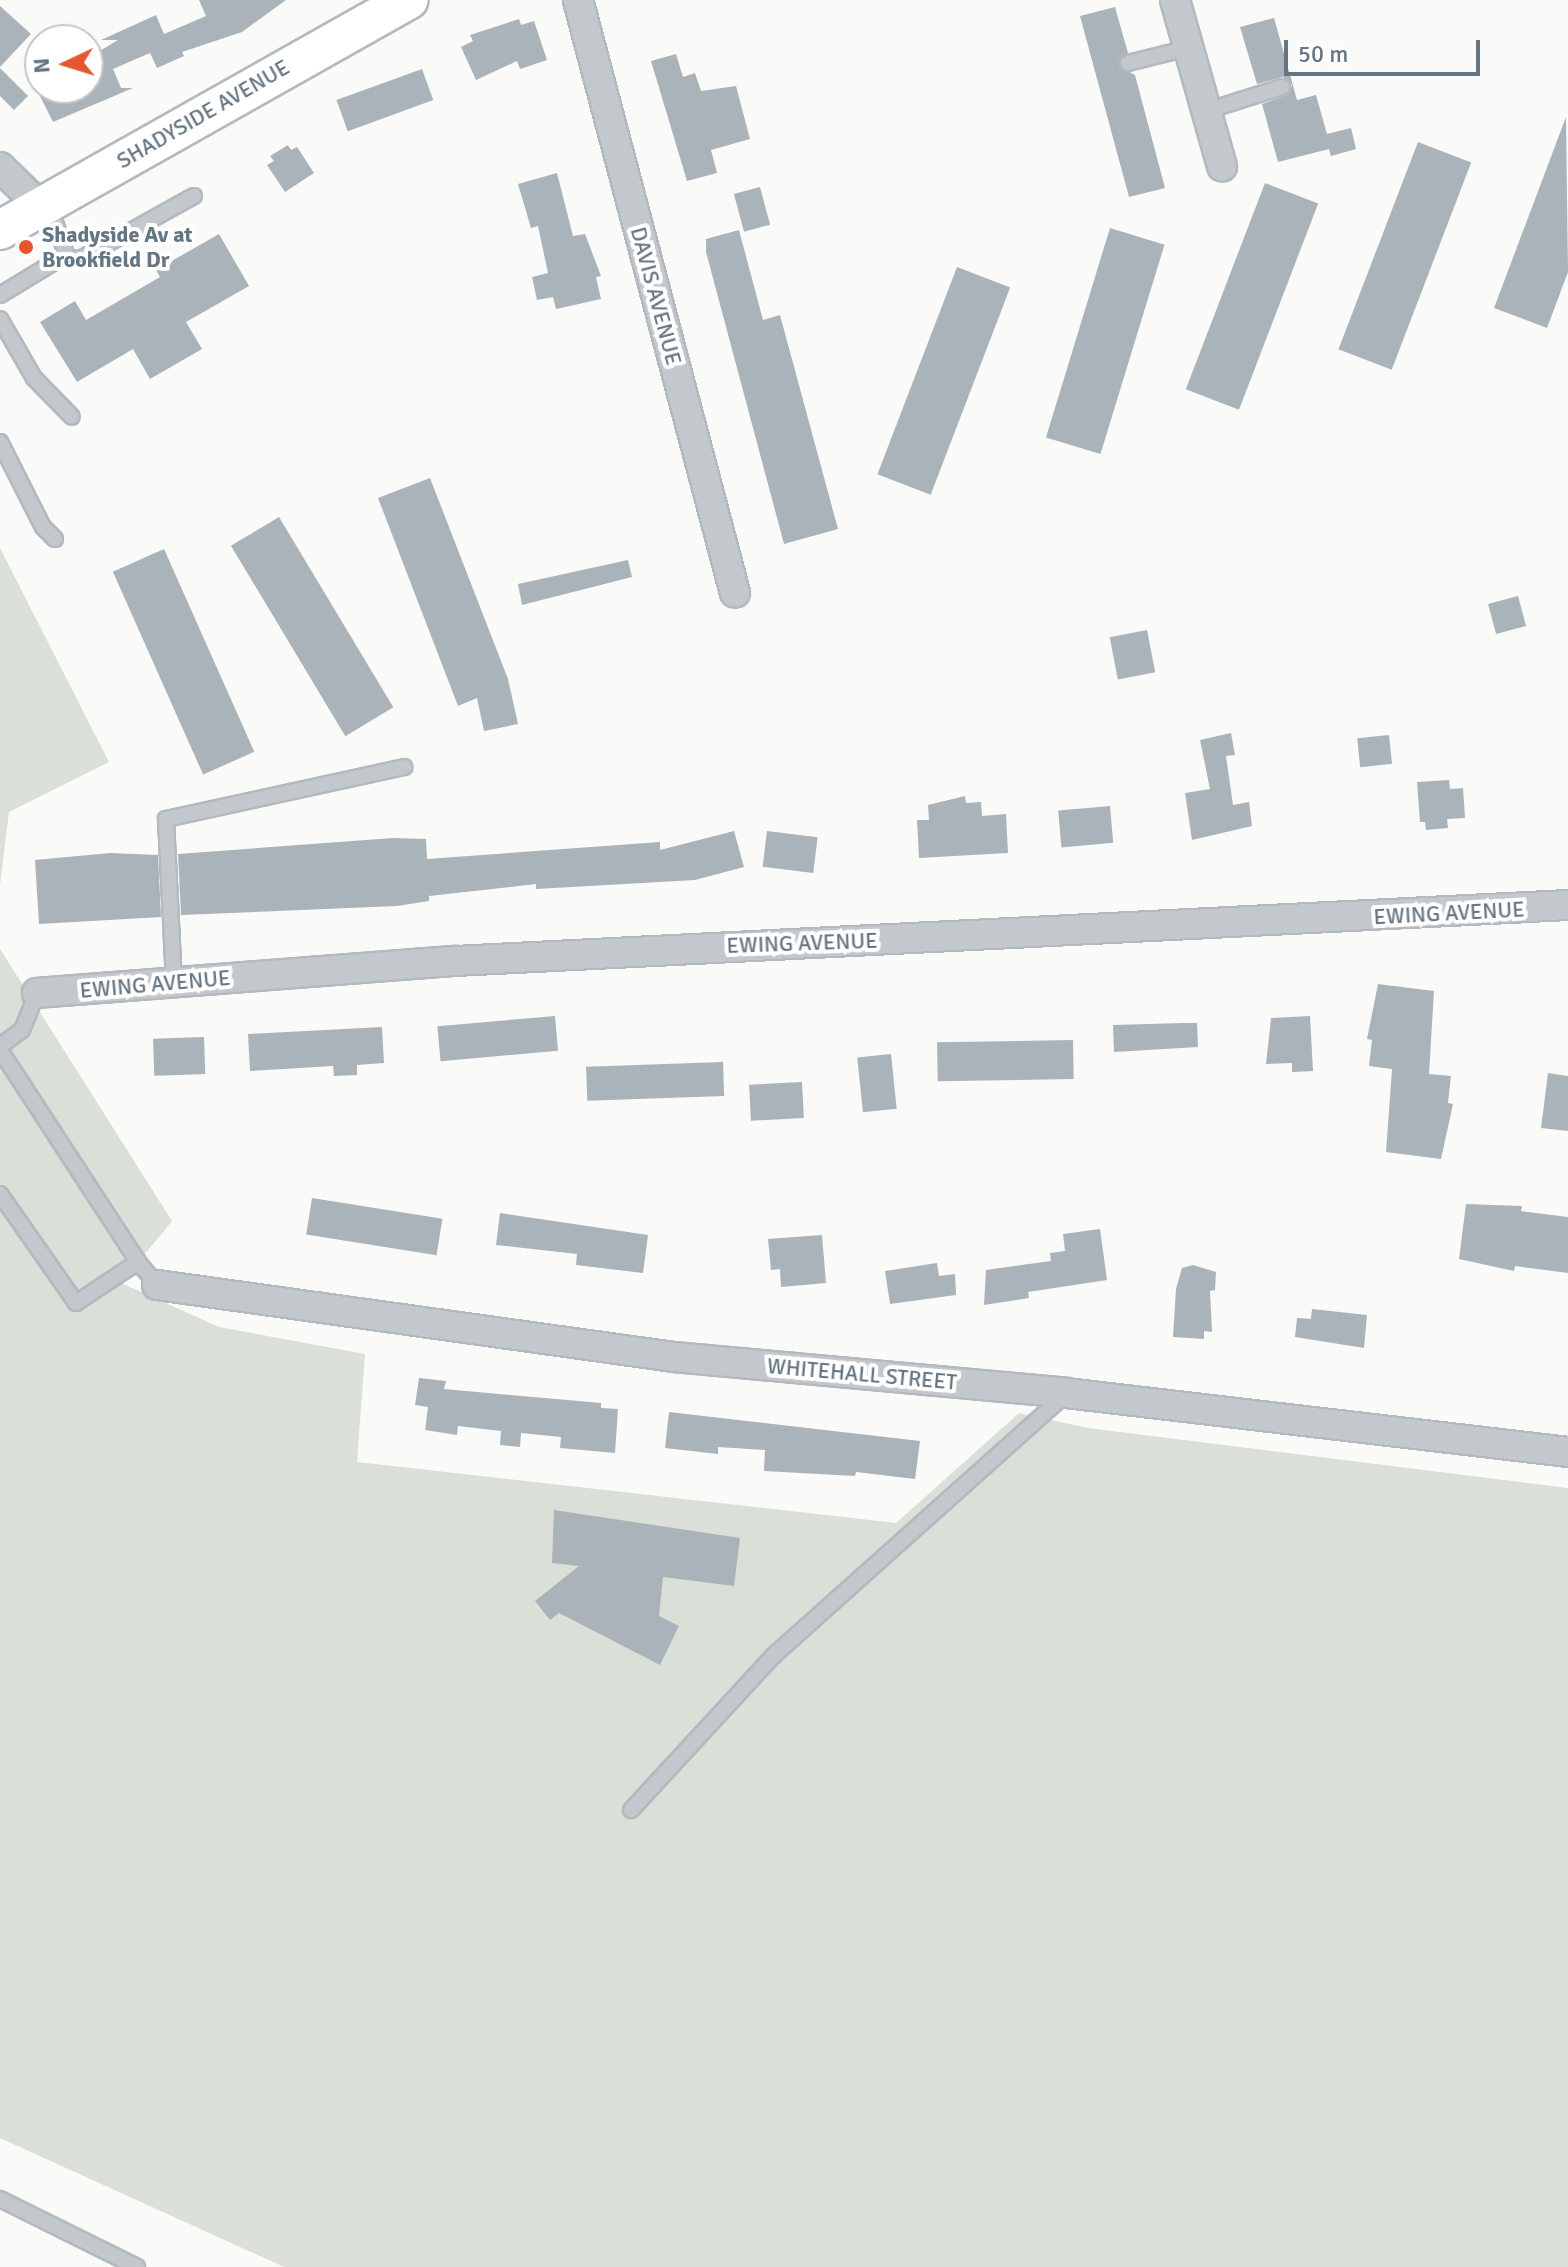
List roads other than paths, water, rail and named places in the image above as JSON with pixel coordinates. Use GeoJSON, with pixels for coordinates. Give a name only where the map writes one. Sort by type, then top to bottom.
{"type":"FeatureCollection","features":[{"type":"Feature","properties":{"kind":"street","name":"SHADYSIDE AVENUE"},"geometry":{"type":"LineString","coordinates":[[0,230],[409,0]]}},
{"type":"Feature","properties":{"kind":"street","name":"DAVIS AVENUE"},"geometry":{"type":"LineString","coordinates":[[578,0],[735,593]]}},
{"type":"Feature","properties":{"kind":"street"},"geometry":{"type":"LineString","coordinates":[[1175,0],[1222,166]]}},
{"type":"Feature","properties":{"kind":"street"},"geometry":{"type":"LineString","coordinates":[[0,167],[41,207]]}},
{"type":"Feature","properties":{"kind":"street","name":"EWING AVENUE"},"geometry":{"type":"LineString","coordinates":[[37,993],[715,946],[1115,931],[1568,905]]}},
{"type":"Feature","properties":{"kind":"street","name":"WHITEHALL STREET"},"geometry":{"type":"LineString","coordinates":[[157,1285],[674,1357],[1066,1393],[1568,1452]]}},
{"type":"Feature","properties":{"kind":"lane"},"geometry":{"type":"LineString","coordinates":[[1128,63],[1188,48]]}},
{"type":"Feature","properties":{"kind":"lane"},"geometry":{"type":"LineString","coordinates":[[1206,111],[1282,87]]}},
{"type":"Feature","properties":{"kind":"lane"},"geometry":{"type":"LineString","coordinates":[[0,295],[56,261],[82,258],[194,196]]}},
{"type":"Feature","properties":{"kind":"lane"},"geometry":{"type":"LineString","coordinates":[[41,207],[56,225],[68,260]]}},
{"type":"Feature","properties":{"kind":"lane"},"geometry":{"type":"LineString","coordinates":[[0,319],[34,378],[72,417]]}},
{"type":"Feature","properties":{"kind":"lane"},"geometry":{"type":"LineString","coordinates":[[0,442],[43,527],[55,539]]}},
{"type":"Feature","properties":{"kind":"lane"},"geometry":{"type":"LineString","coordinates":[[174,983],[166,819],[404,767]]}},
{"type":"Feature","properties":{"kind":"lane"},"geometry":{"type":"LineString","coordinates":[[37,993],[22,1030],[0,1048],[138,1262],[157,1285]]}},
{"type":"Feature","properties":{"kind":"lane"},"geometry":{"type":"LineString","coordinates":[[0,1194],[76,1303],[138,1262]]}},
{"type":"Feature","properties":{"kind":"lane"},"geometry":{"type":"LineString","coordinates":[[631,1810],[773,1656],[1066,1393]]}},
{"type":"Feature","properties":{"kind":"lane"},"geometry":{"type":"LineString","coordinates":[[0,2199],[137,2267]]}},
{"type":"Feature","properties":{"kind":"place","name":"Shadyside Av at Brookfield Dr"},"geometry":{"type":"Point","coordinates":[26,247]}}]}
